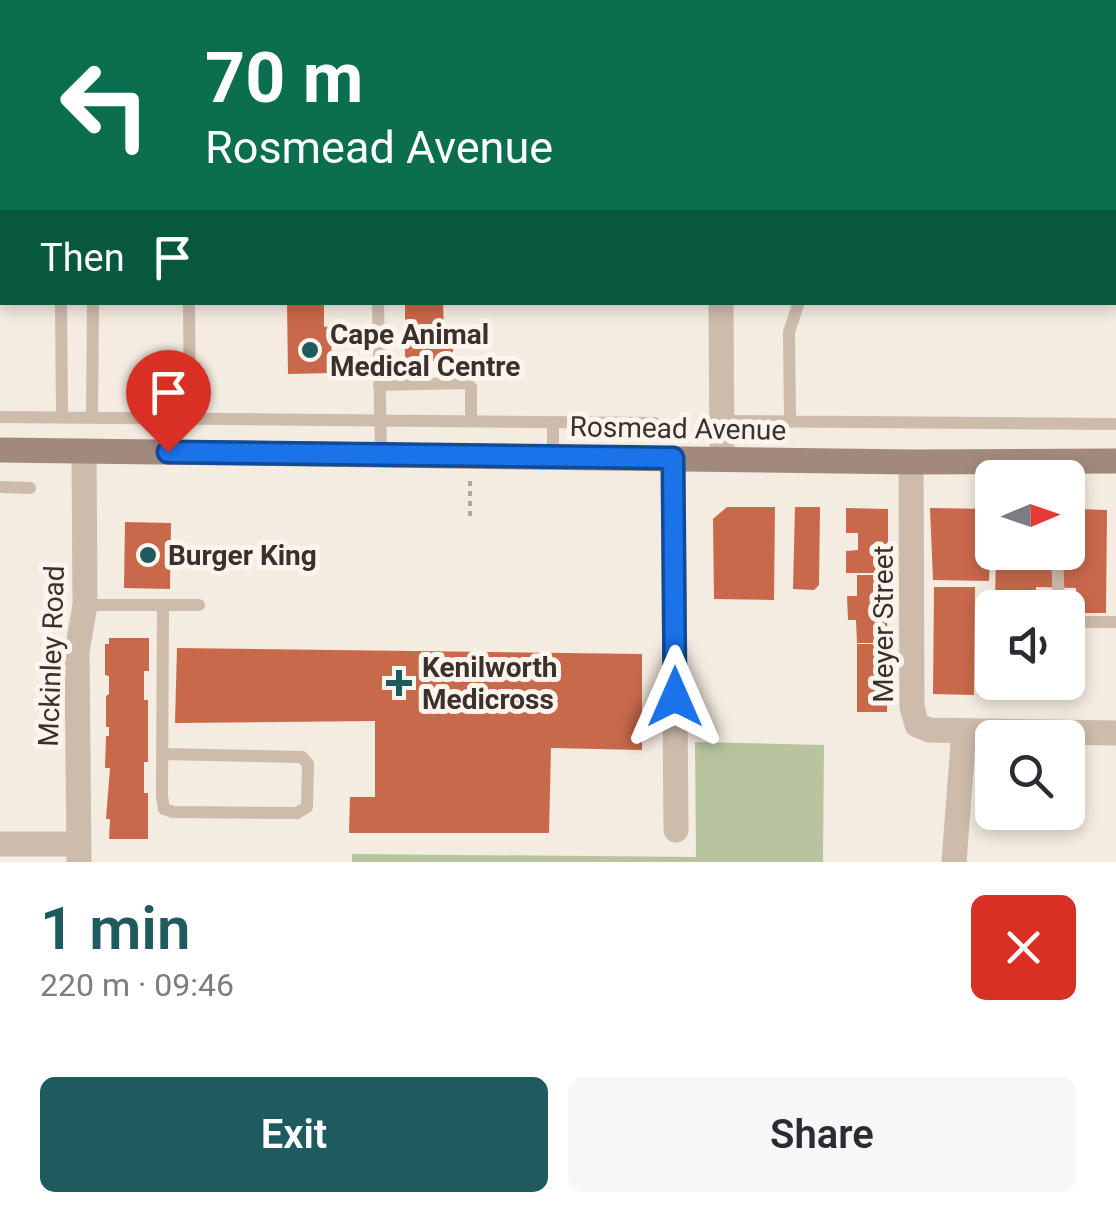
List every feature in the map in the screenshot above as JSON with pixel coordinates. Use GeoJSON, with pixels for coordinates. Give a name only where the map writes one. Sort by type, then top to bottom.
{"type":"FeatureCollection","features":[{"type":"Feature","properties":{"kind":"main road","name":"Rosmead Avenue"},"geometry":{"type":"LineString","coordinates":[[0,450],[911,462],[1116,461]]}},
{"type":"Feature","properties":{"kind":"street"},"geometry":{"type":"LineString","coordinates":[[722,305],[722,459]]}},
{"type":"Feature","properties":{"kind":"street","name":"Mckinley Road"},"geometry":{"type":"LineString","coordinates":[[78,853],[77,652],[85,605],[84,451]]}},
{"type":"Feature","properties":{"kind":"street"},"geometry":{"type":"LineString","coordinates":[[673,458],[676,830]]}},
{"type":"Feature","properties":{"kind":"street","name":"Meyer Street"},"geometry":{"type":"LineString","coordinates":[[911,462],[914,718],[929,730],[964,731]]}},
{"type":"Feature","properties":{"kind":"street"},"geometry":{"type":"LineString","coordinates":[[954,862],[964,731],[1116,733]]}},
{"type":"Feature","properties":{"kind":"street"},"geometry":{"type":"LineString","coordinates":[[0,844],[78,853]]}},
{"type":"Feature","properties":{"kind":"lane"},"geometry":{"type":"LineString","coordinates":[[62,305],[62,416]]}},
{"type":"Feature","properties":{"kind":"lane"},"geometry":{"type":"LineString","coordinates":[[92,416],[93,305]]}},
{"type":"Feature","properties":{"kind":"lane"},"geometry":{"type":"LineString","coordinates":[[190,305],[190,418]]}},
{"type":"Feature","properties":{"kind":"lane"},"geometry":{"type":"LineString","coordinates":[[378,305],[381,454]]}},
{"type":"Feature","properties":{"kind":"lane"},"geometry":{"type":"LineString","coordinates":[[790,422],[789,332],[798,305]]}},
{"type":"Feature","properties":{"kind":"lane"},"geometry":{"type":"LineString","coordinates":[[379,385],[466,383],[471,387],[471,419]]}},
{"type":"Feature","properties":{"kind":"lane"},"geometry":{"type":"LineString","coordinates":[[0,417],[654,423]]}},
{"type":"Feature","properties":{"kind":"lane"},"geometry":{"type":"LineString","coordinates":[[166,418],[168,452]]}},
{"type":"Feature","properties":{"kind":"lane"},"geometry":{"type":"LineString","coordinates":[[722,421],[1116,424]]}},
{"type":"Feature","properties":{"kind":"lane"},"geometry":{"type":"LineString","coordinates":[[553,422],[553,456]]}},
{"type":"Feature","properties":{"kind":"lane"},"geometry":{"type":"LineString","coordinates":[[0,487],[30,488]]}},
{"type":"Feature","properties":{"kind":"lane"},"geometry":{"type":"LineString","coordinates":[[85,605],[199,606]]}},
{"type":"Feature","properties":{"kind":"lane"},"geometry":{"type":"LineString","coordinates":[[162,754],[302,757],[308,764],[307,807],[297,813],[168,811],[162,804],[162,754],[163,605]]}},
{"type":"Feature","properties":{"kind":"lane"},"geometry":{"type":"LineString","coordinates":[[1085,622],[1116,622]]}},
{"type":"Feature","properties":{"kind":"path"},"geometry":{"type":"LineString","coordinates":[[470,469],[470,516]]}},
{"type":"Feature","properties":{"kind":"green space"},"geometry":{"type":"Polygon","coordinates":[[[695,742],[824,745],[823,862],[352,862],[352,854],[696,857],[695,742]]]}},
{"type":"Feature","properties":{"kind":"building","name":"Cape Animal Medical Centre"},"geometry":{"type":"Polygon","coordinates":[[[287,305],[324,305],[324,327],[331,326],[332,373],[288,374],[287,305]]]}},
{"type":"Feature","properties":{"kind":"building"},"geometry":{"type":"Polygon","coordinates":[[[405,305],[443,305],[444,332],[453,332],[453,371],[405,371],[405,305]]]}},
{"type":"Feature","properties":{"kind":"building"},"geometry":{"type":"Polygon","coordinates":[[[727,507],[775,507],[774,600],[714,599],[713,519],[727,507]]]}},
{"type":"Feature","properties":{"kind":"building"},"geometry":{"type":"Polygon","coordinates":[[[795,507],[820,507],[819,585],[814,590],[793,589],[795,507]]]}},
{"type":"Feature","properties":{"kind":"building"},"geometry":{"type":"Polygon","coordinates":[[[846,508],[888,509],[888,573],[846,573],[846,551],[858,550],[858,533],[846,533],[846,508]]]}},
{"type":"Feature","properties":{"kind":"building"},"geometry":{"type":"Polygon","coordinates":[[[930,508],[975,509],[975,570],[989,570],[989,581],[933,580],[930,508]]]}},
{"type":"Feature","properties":{"kind":"building"},"geometry":{"type":"Polygon","coordinates":[[[1085,509],[1107,510],[1106,613],[1085,613],[1085,590],[1076,588],[995,590],[996,570],[1085,570],[1085,509]]]}},
{"type":"Feature","properties":{"kind":"building","name":"Burger King"},"geometry":{"type":"Polygon","coordinates":[[[125,522],[171,523],[170,589],[124,588],[125,522]]]}},
{"type":"Feature","properties":{"kind":"building"},"geometry":{"type":"Polygon","coordinates":[[[857,575],[888,575],[887,643],[857,643],[856,620],[848,620],[847,596],[857,596],[857,575]]]}},
{"type":"Feature","properties":{"kind":"building"},"geometry":{"type":"Polygon","coordinates":[[[934,587],[975,587],[974,695],[933,694],[934,587]]]}},
{"type":"Feature","properties":{"kind":"building"},"geometry":{"type":"Polygon","coordinates":[[[109,638],[149,638],[149,671],[144,671],[144,700],[148,700],[144,793],[148,793],[148,839],[109,839],[110,819],[106,819],[110,768],[105,768],[109,676],[105,675],[105,644],[109,644],[109,638]]]}},
{"type":"Feature","properties":{"kind":"building"},"geometry":{"type":"Polygon","coordinates":[[[857,644],[888,644],[887,712],[857,712],[857,644]]]}},
{"type":"Feature","properties":{"kind":"building"},"geometry":{"type":"Polygon","coordinates":[[[177,648],[642,654],[642,750],[551,748],[549,833],[349,833],[350,797],[375,797],[375,721],[175,723],[177,648]]]}},
{"type":"Feature","properties":{"kind":"place","name":"Cape Animal Medical Centre"},"geometry":{"type":"Point","coordinates":[310,350]}},
{"type":"Feature","properties":{"kind":"place","name":"Burger King"},"geometry":{"type":"Point","coordinates":[148,555]}},
{"type":"Feature","properties":{"kind":"place","name":"Kenilworth Medicross"},"geometry":{"type":"Point","coordinates":[399,683]}},
{"type":"Feature","properties":{"kind":"route"},"geometry":{"type":"LineString","coordinates":[[168,452],[673,458],[675,697]]}}]}
